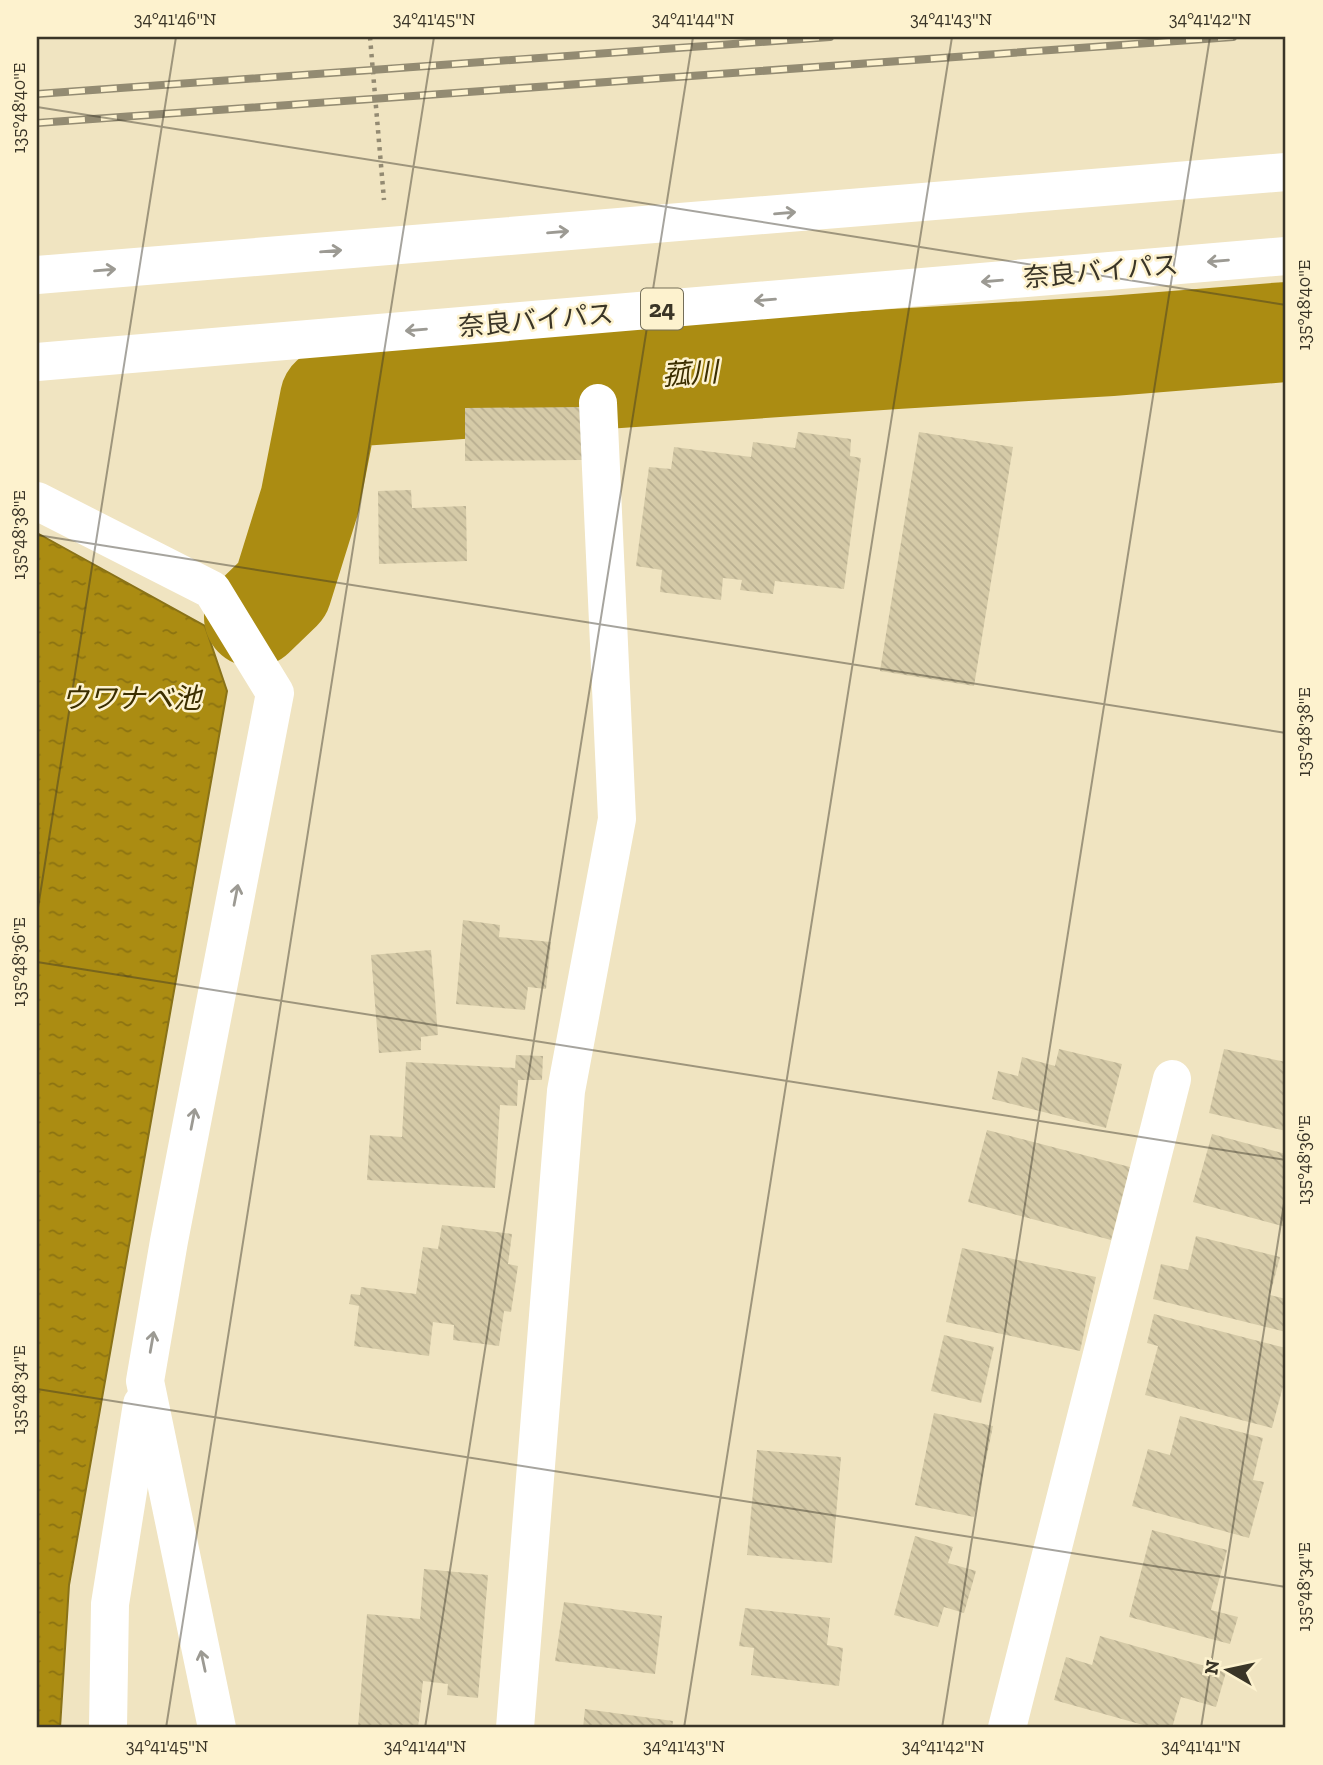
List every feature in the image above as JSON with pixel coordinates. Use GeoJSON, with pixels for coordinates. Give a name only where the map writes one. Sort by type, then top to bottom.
{"type":"FeatureCollection","features":[{"type":"Feature","properties":{"kind":"main road"},"geometry":{"type":"LineString","coordinates":[[37,275],[1286,172]]}},
{"type":"Feature","properties":{"kind":"main road","name":"奈良バイパス"},"geometry":{"type":"LineString","coordinates":[[37,362],[1286,256]]}},
{"type":"Feature","properties":{"kind":"main road"},"geometry":{"type":"LineString","coordinates":[[515,1728],[566,1091],[617,818],[598,402]]}},
{"type":"Feature","properties":{"kind":"main road"},"geometry":{"type":"LineString","coordinates":[[37,501],[212,590],[275,693],[169,1241],[145,1381],[110,1604],[108,1728]]}},
{"type":"Feature","properties":{"kind":"main road"},"geometry":{"type":"LineString","coordinates":[[1007,1728],[1172,1079]]}},
{"type":"Feature","properties":{"kind":"main road"},"geometry":{"type":"LineString","coordinates":[[145,1381],[217,1728]]}},
{"type":"Feature","properties":{"kind":"path"},"geometry":{"type":"LineString","coordinates":[[370,37],[385,204]]}},
{"type":"Feature","properties":{"kind":"water","name":"ウワナベ池"},"geometry":{"type":"Polygon","coordinates":[[[37,533],[205,626],[227,691],[69,1585],[60,1728],[37,1728],[37,533]]]}},
{"type":"Feature","properties":{"kind":"building"},"geometry":{"type":"Polygon","coordinates":[[[582,407],[582,460],[465,461],[465,408],[582,407]]]}},
{"type":"Feature","properties":{"kind":"building"},"geometry":{"type":"Polygon","coordinates":[[[798,432],[851,439],[850,456],[861,458],[844,589],[775,581],[773,594],[740,590],[742,580],[723,578],[721,600],[660,592],[662,570],[636,566],[649,467],[671,469],[674,447],[751,457],[753,442],[795,448],[798,432]]]}},
{"type":"Feature","properties":{"kind":"building"},"geometry":{"type":"Polygon","coordinates":[[[919,432],[1013,447],[974,686],[880,671],[919,432]]]}},
{"type":"Feature","properties":{"kind":"building"},"geometry":{"type":"Polygon","coordinates":[[[411,490],[412,508],[466,506],[467,561],[379,564],[378,491],[411,490]]]}},
{"type":"Feature","properties":{"kind":"building"},"geometry":{"type":"Polygon","coordinates":[[[463,920],[500,925],[499,937],[551,942],[546,989],[528,987],[525,1010],[456,1004],[463,920]]]}},
{"type":"Feature","properties":{"kind":"building"},"geometry":{"type":"Polygon","coordinates":[[[431,950],[438,1035],[421,1037],[421,1050],[379,1053],[371,955],[431,950]]]}},
{"type":"Feature","properties":{"kind":"building"},"geometry":{"type":"Polygon","coordinates":[[[1059,1049],[1122,1064],[1106,1128],[992,1099],[998,1071],[1018,1076],[1022,1057],[1055,1066],[1059,1049]]]}},
{"type":"Feature","properties":{"kind":"building"},"geometry":{"type":"Polygon","coordinates":[[[1224,1049],[1286,1062],[1286,1131],[1209,1113],[1224,1049]]]}},
{"type":"Feature","properties":{"kind":"building"},"geometry":{"type":"Polygon","coordinates":[[[516,1055],[543,1056],[542,1080],[518,1080],[517,1106],[500,1105],[495,1188],[367,1180],[370,1135],[402,1137],[406,1062],[515,1068],[516,1055]]]}},
{"type":"Feature","properties":{"kind":"building"},"geometry":{"type":"Polygon","coordinates":[[[987,1130],[1130,1167],[1111,1240],[968,1202],[987,1130]]]}},
{"type":"Feature","properties":{"kind":"building"},"geometry":{"type":"Polygon","coordinates":[[[1212,1134],[1286,1154],[1286,1227],[1193,1202],[1212,1134]]]}},
{"type":"Feature","properties":{"kind":"building"},"geometry":{"type":"Polygon","coordinates":[[[442,1225],[512,1234],[508,1264],[518,1266],[511,1312],[504,1311],[499,1346],[453,1340],[454,1325],[433,1322],[429,1356],[354,1346],[359,1306],[349,1304],[351,1294],[360,1295],[361,1287],[416,1294],[423,1247],[438,1249],[442,1225]]]}},
{"type":"Feature","properties":{"kind":"building"},"geometry":{"type":"Polygon","coordinates":[[[1196,1236],[1280,1257],[1270,1295],[1286,1299],[1286,1332],[1153,1299],[1161,1264],[1188,1270],[1196,1236]]]}},
{"type":"Feature","properties":{"kind":"building"},"geometry":{"type":"Polygon","coordinates":[[[962,1248],[1096,1277],[1080,1351],[946,1322],[962,1248]]]}},
{"type":"Feature","properties":{"kind":"building"},"geometry":{"type":"Polygon","coordinates":[[[1154,1314],[1286,1348],[1286,1375],[1272,1428],[1145,1395],[1158,1346],[1147,1343],[1154,1314]]]}},
{"type":"Feature","properties":{"kind":"building"},"geometry":{"type":"Polygon","coordinates":[[[944,1335],[994,1347],[981,1403],[931,1391],[944,1335]]]}},
{"type":"Feature","properties":{"kind":"building"},"geometry":{"type":"Polygon","coordinates":[[[934,1413],[993,1426],[974,1517],[915,1505],[934,1413]]]}},
{"type":"Feature","properties":{"kind":"building"},"geometry":{"type":"Polygon","coordinates":[[[1180,1416],[1263,1438],[1253,1480],[1264,1482],[1249,1538],[1132,1506],[1148,1449],[1170,1455],[1180,1416]]]}},
{"type":"Feature","properties":{"kind":"building"},"geometry":{"type":"Polygon","coordinates":[[[757,1450],[841,1457],[832,1563],[747,1555],[757,1450]]]}},
{"type":"Feature","properties":{"kind":"building"},"geometry":{"type":"Polygon","coordinates":[[[1152,1530],[1227,1550],[1211,1610],[1238,1617],[1230,1644],[1129,1617],[1152,1530]]]}},
{"type":"Feature","properties":{"kind":"building"},"geometry":{"type":"Polygon","coordinates":[[[915,1536],[953,1547],[948,1563],[976,1571],[964,1613],[944,1607],[938,1627],[894,1615],[915,1536]]]}},
{"type":"Feature","properties":{"kind":"building"},"geometry":{"type":"Polygon","coordinates":[[[424,1569],[488,1575],[478,1698],[447,1695],[448,1684],[423,1681],[418,1728],[358,1728],[367,1614],[420,1619],[424,1569]]]}},
{"type":"Feature","properties":{"kind":"building"},"geometry":{"type":"Polygon","coordinates":[[[564,1602],[662,1616],[655,1674],[555,1661],[564,1602]]]}},
{"type":"Feature","properties":{"kind":"building"},"geometry":{"type":"Polygon","coordinates":[[[745,1608],[830,1618],[827,1645],[843,1648],[839,1686],[751,1675],[754,1648],[739,1646],[745,1608]]]}},
{"type":"Feature","properties":{"kind":"building"},"geometry":{"type":"Polygon","coordinates":[[[1100,1636],[1226,1672],[1216,1707],[1181,1697],[1172,1728],[1154,1728],[1054,1700],[1066,1657],[1092,1665],[1100,1636]]]}},
{"type":"Feature","properties":{"kind":"building"},"geometry":{"type":"Polygon","coordinates":[[[585,1709],[673,1721],[672,1728],[583,1728],[585,1709]]]}},
{"type":"Feature","properties":{"kind":"waterway","name":"菰川"},"geometry":{"type":"LineString","coordinates":[[254,617],[282,590],[310,500],[330,398],[1286,332]]}},
{"type":"Feature","properties":{"kind":"railway"},"geometry":{"type":"LineString","coordinates":[[37,94],[830,37]]}},
{"type":"Feature","properties":{"kind":"railway"},"geometry":{"type":"LineString","coordinates":[[37,123],[1233,37]]}}]}
